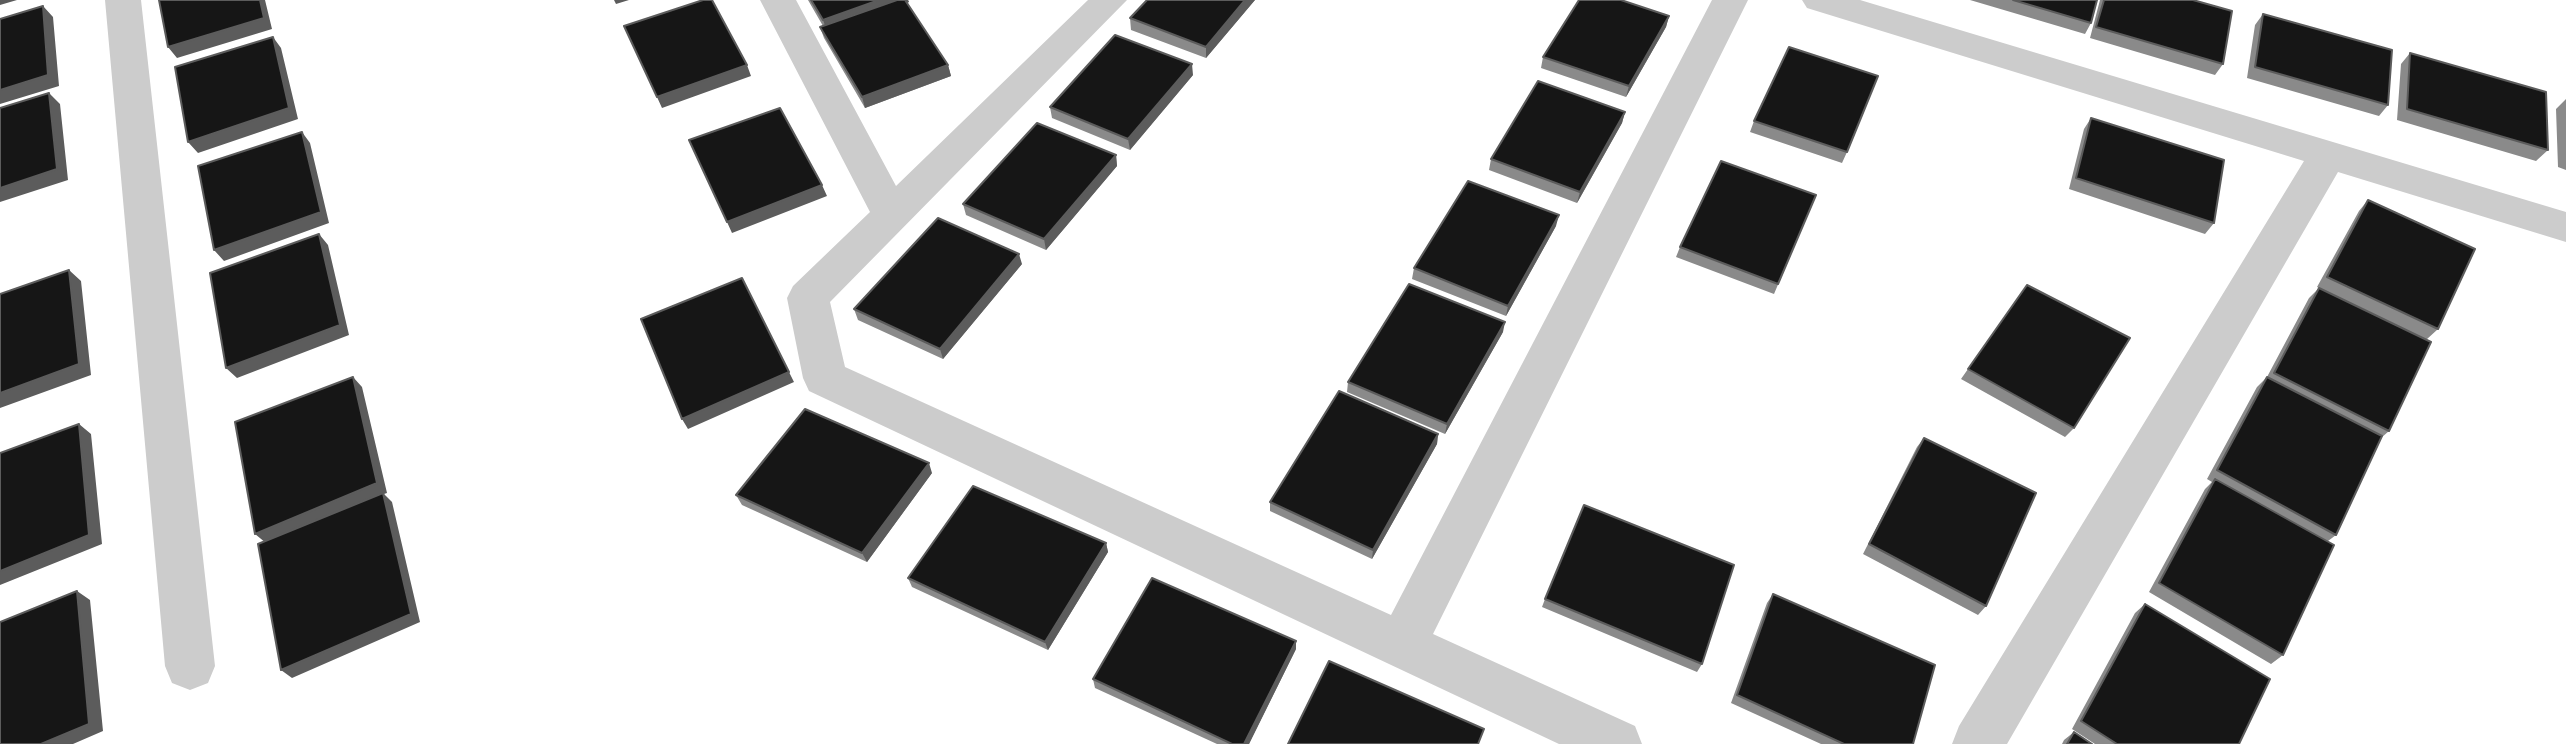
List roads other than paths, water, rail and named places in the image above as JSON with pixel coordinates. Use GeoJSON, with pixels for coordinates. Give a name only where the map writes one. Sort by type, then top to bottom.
{"type":"FeatureCollection","features":[{"type":"Feature","properties":{"kind":"street"},"geometry":{"type":"LineString","coordinates":[[123,0],[190,666]]}},
{"type":"Feature","properties":{"kind":"street"},"geometry":{"type":"LineString","coordinates":[[778,0],[892,215]]}},
{"type":"Feature","properties":{"kind":"street"},"geometry":{"type":"LineString","coordinates":[[1109,0],[808,298],[825,378],[1616,744]]}},
{"type":"Feature","properties":{"kind":"street"},"geometry":{"type":"LineString","coordinates":[[1402,644],[1730,0]]}},
{"type":"Feature","properties":{"kind":"street"},"geometry":{"type":"LineString","coordinates":[[1820,0],[2566,227]]}},
{"type":"Feature","properties":{"kind":"street"},"geometry":{"type":"LineString","coordinates":[[1978,744],[2328,155]]}}]}
